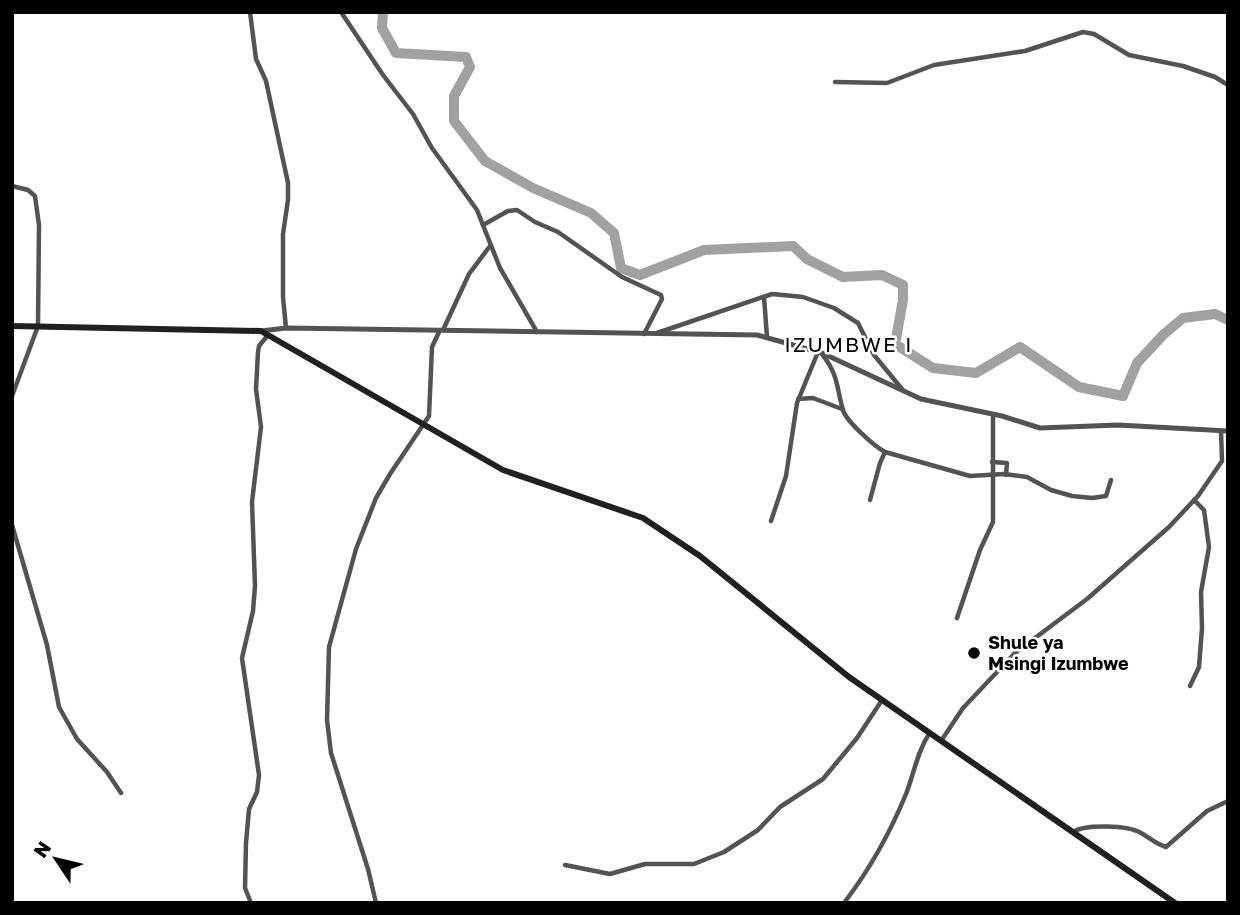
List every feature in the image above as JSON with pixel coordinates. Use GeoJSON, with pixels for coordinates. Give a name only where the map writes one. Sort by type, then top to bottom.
{"type":"FeatureCollection","features":[{"type":"Feature","properties":{"kind":"main road"},"geometry":{"type":"LineString","coordinates":[[12,326],[264,333],[494,466],[519,477],[631,513],[654,524],[700,556],[835,667],[1175,903]]}},
{"type":"Feature","properties":{"kind":"street"},"geometry":{"type":"LineString","coordinates":[[250,12],[256,59],[266,80],[288,183],[288,206],[283,233],[286,328]]}},
{"type":"Feature","properties":{"kind":"street"},"geometry":{"type":"LineString","coordinates":[[341,12],[477,210],[490,246],[537,332]]}},
{"type":"Feature","properties":{"kind":"street"},"geometry":{"type":"LineString","coordinates":[[835,82],[887,83],[934,65],[1013,54],[1083,32],[1094,34],[1129,55],[1183,66],[1202,75],[1215,77],[1228,85]]}},
{"type":"Feature","properties":{"kind":"street"},"geometry":{"type":"LineString","coordinates":[[12,186],[32,192],[39,225],[38,326],[12,396]]}},
{"type":"Feature","properties":{"kind":"street"},"geometry":{"type":"LineString","coordinates":[[483,225],[508,211],[517,210],[558,232],[622,277],[661,295],[662,299],[644,334]]}},
{"type":"Feature","properties":{"kind":"street"},"geometry":{"type":"LineString","coordinates":[[376,903],[371,879],[331,753],[327,720],[330,647],[356,549],[376,498],[425,425],[429,414],[432,346],[469,274],[490,246]]}},
{"type":"Feature","properties":{"kind":"street"},"geometry":{"type":"LineString","coordinates":[[657,333],[778,293],[803,296],[846,314],[858,323],[873,355],[905,393]]}},
{"type":"Feature","properties":{"kind":"street"},"geometry":{"type":"LineString","coordinates":[[764,297],[767,337]]}},
{"type":"Feature","properties":{"kind":"street"},"geometry":{"type":"LineString","coordinates":[[251,903],[245,888],[246,843],[249,809],[257,794],[258,775],[242,658],[253,611],[255,586],[252,502],[261,433],[256,388],[258,352],[264,333],[286,328],[441,332],[736,333],[767,337],[820,353],[905,393],[932,402],[1046,428],[1097,425],[1224,431],[1222,461],[1205,489],[1169,527],[1087,599],[1015,653],[963,708],[941,742]]}},
{"type":"Feature","properties":{"kind":"street"},"geometry":{"type":"LineString","coordinates":[[771,521],[786,476],[798,399],[820,353]]}},
{"type":"Feature","properties":{"kind":"street"},"geometry":{"type":"LineString","coordinates":[[820,353],[835,373],[842,409],[847,418],[876,447],[885,452],[970,476],[1027,477],[1057,492],[1092,498],[1106,496],[1111,481]]}},
{"type":"Feature","properties":{"kind":"street"},"geometry":{"type":"LineString","coordinates":[[798,399],[813,398],[842,409]]}},
{"type":"Feature","properties":{"kind":"street"},"geometry":{"type":"LineString","coordinates":[[957,618],[980,551],[993,523],[993,414]]}},
{"type":"Feature","properties":{"kind":"street"},"geometry":{"type":"LineString","coordinates":[[870,500],[885,452]]}},
{"type":"Feature","properties":{"kind":"street"},"geometry":{"type":"LineString","coordinates":[[992,462],[1007,463],[1006,475]]}},
{"type":"Feature","properties":{"kind":"street"},"geometry":{"type":"LineString","coordinates":[[1189,686],[1199,667],[1202,628],[1200,592],[1209,547],[1204,508],[1194,500]]}},
{"type":"Feature","properties":{"kind":"street"},"geometry":{"type":"LineString","coordinates":[[12,526],[47,645],[59,707],[77,739],[107,772],[121,793]]}},
{"type":"Feature","properties":{"kind":"street"},"geometry":{"type":"LineString","coordinates":[[565,865],[610,874],[645,864],[694,864],[724,852],[758,830],[780,807],[823,779],[857,738],[882,701]]}},
{"type":"Feature","properties":{"kind":"street"},"geometry":{"type":"LineString","coordinates":[[845,903],[874,859],[894,820],[920,750],[929,734]]}},
{"type":"Feature","properties":{"kind":"street"},"geometry":{"type":"LineString","coordinates":[[1073,832],[1083,828],[1127,829],[1138,831],[1157,844],[1166,846],[1208,811],[1228,801]]}},
{"type":"Feature","properties":{"kind":"waterway"},"geometry":{"type":"LineString","coordinates":[[383,12],[382,28],[396,53],[466,57],[470,67],[454,96],[454,121],[485,161],[533,188],[591,213],[614,233],[621,268],[640,275],[704,250],[793,246],[807,259],[843,277],[882,275],[903,285],[895,344],[933,368],[976,373],[1020,347],[1079,387],[1123,396],[1137,363],[1183,318],[1215,314],[1228,320]]}},
{"type":"Feature","properties":{"kind":"place","name":"Shule ya Msingi Izumbwe"},"geometry":{"type":"Point","coordinates":[974,653]}},
{"type":"Feature","properties":{"kind":"district","name":"IZUMBWE I"},"geometry":{"type":"Point","coordinates":[849,345]}}]}
